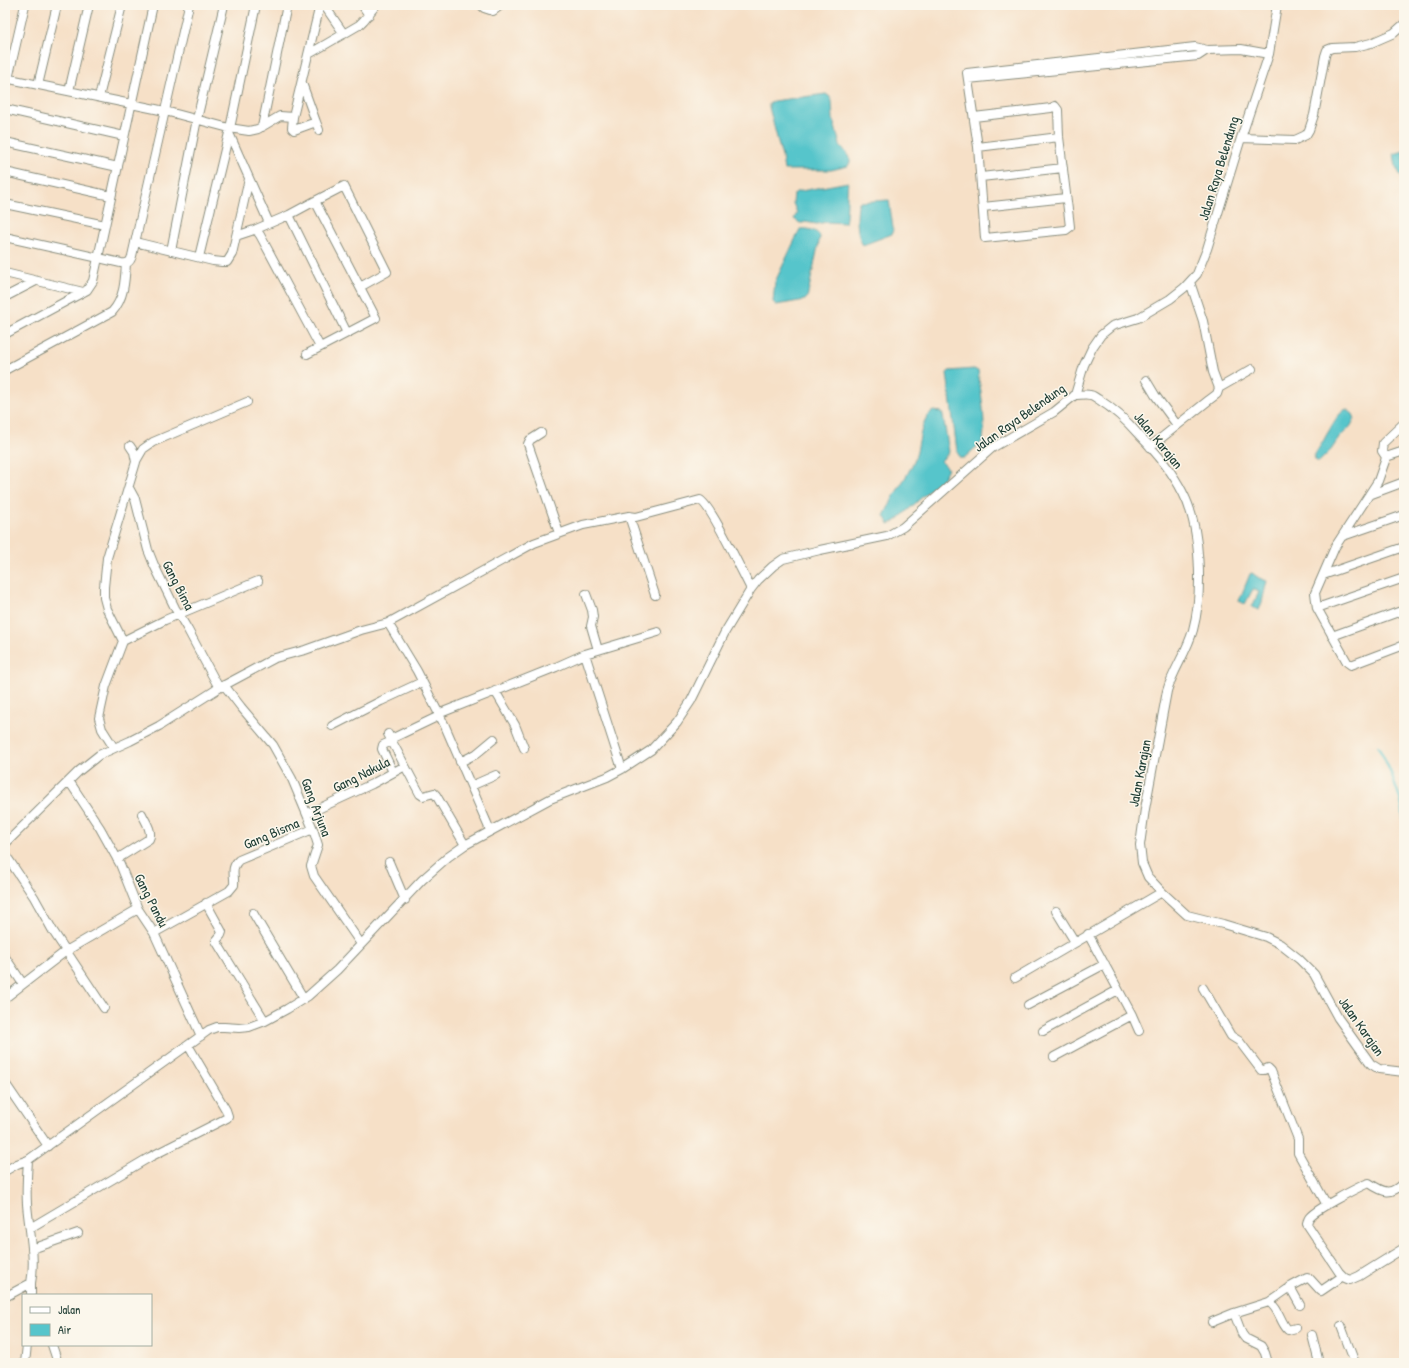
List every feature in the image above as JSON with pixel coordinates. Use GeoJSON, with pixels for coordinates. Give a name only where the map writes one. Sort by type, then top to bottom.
{"type":"FeatureCollection","features":[{"type":"Feature","properties":{"kind":"street"},"geometry":{"type":"LineString","coordinates":[[25,5],[7,79],[165,111],[197,119],[229,130],[251,131],[262,127],[280,116],[293,117]]}},
{"type":"Feature","properties":{"kind":"street"},"geometry":{"type":"LineString","coordinates":[[38,85],[57,5]]}},
{"type":"Feature","properties":{"kind":"street"},"geometry":{"type":"LineString","coordinates":[[69,91],[88,5]]}},
{"type":"Feature","properties":{"kind":"street"},"geometry":{"type":"LineString","coordinates":[[99,98],[122,5]]}},
{"type":"Feature","properties":{"kind":"street"},"geometry":{"type":"LineString","coordinates":[[5,334],[83,292],[90,287],[93,281],[153,5]]}},
{"type":"Feature","properties":{"kind":"street"},"geometry":{"type":"LineString","coordinates":[[5,237],[126,263],[131,260],[189,5]]}},
{"type":"Feature","properties":{"kind":"street"},"geometry":{"type":"LineString","coordinates":[[171,251],[197,119],[224,5]]}},
{"type":"Feature","properties":{"kind":"street"},"geometry":{"type":"LineString","coordinates":[[199,257],[229,130],[256,5]]}},
{"type":"Feature","properties":{"kind":"street"},"geometry":{"type":"LineString","coordinates":[[262,127],[287,5]]}},
{"type":"Feature","properties":{"kind":"street"},"geometry":{"type":"LineString","coordinates":[[316,122],[294,130],[292,128],[293,117],[320,5]]}},
{"type":"Feature","properties":{"kind":"street"},"geometry":{"type":"LineString","coordinates":[[324,5],[344,34]]}},
{"type":"Feature","properties":{"kind":"street"},"geometry":{"type":"LineString","coordinates":[[362,5],[369,15]]}},
{"type":"Feature","properties":{"kind":"street"},"geometry":{"type":"LineString","coordinates":[[309,54],[344,34],[364,20],[376,5]]}},
{"type":"Feature","properties":{"kind":"street"},"geometry":{"type":"LineString","coordinates":[[481,5],[493,12],[501,5]]}},
{"type":"Feature","properties":{"kind":"street","name":"Jalan Raya Belendung"},"geometry":{"type":"LineString","coordinates":[[5,1171],[28,1160],[200,1036],[217,1027],[244,1028],[266,1021],[304,999],[337,970],[405,900],[422,880],[465,844],[550,799],[584,786],[622,768],[651,750],[677,722],[691,701],[725,632],[751,589],[773,566],[784,560],[820,550],[887,536],[896,532],[904,527],[992,448],[1054,412],[1075,395],[1084,365],[1092,348],[1101,335],[1112,326],[1138,318],[1170,299],[1184,288],[1197,274],[1207,249],[1241,138],[1269,54],[1277,5]]}},
{"type":"Feature","properties":{"kind":"street"},"geometry":{"type":"LineString","coordinates":[[1241,138],[1295,140],[1306,135],[1310,130],[1314,115],[1324,56],[1327,50],[1332,48],[1355,47],[1371,43],[1394,33],[1404,24]]}},
{"type":"Feature","properties":{"kind":"street"},"geometry":{"type":"LineString","coordinates":[[974,117],[1055,106],[1058,110],[1059,137],[1070,227],[1066,230],[985,238],[978,147],[968,79],[1198,56],[1207,50],[1241,49],[1269,54]]}},
{"type":"Feature","properties":{"kind":"street"},"geometry":{"type":"LineString","coordinates":[[302,83],[319,130]]}},
{"type":"Feature","properties":{"kind":"street"},"geometry":{"type":"LineString","coordinates":[[5,109],[124,136]]}},
{"type":"Feature","properties":{"kind":"street"},"geometry":{"type":"LineString","coordinates":[[229,130],[269,223]]}},
{"type":"Feature","properties":{"kind":"street"},"geometry":{"type":"LineString","coordinates":[[978,147],[1059,137]]}},
{"type":"Feature","properties":{"kind":"street"},"geometry":{"type":"LineString","coordinates":[[5,142],[118,167]]}},
{"type":"Feature","properties":{"kind":"street"},"geometry":{"type":"LineString","coordinates":[[981,177],[1063,168]]}},
{"type":"Feature","properties":{"kind":"street"},"geometry":{"type":"LineString","coordinates":[[5,172],[111,196]]}},
{"type":"Feature","properties":{"kind":"street"},"geometry":{"type":"LineString","coordinates":[[135,242],[227,262],[232,254],[249,179]]}},
{"type":"Feature","properties":{"kind":"street"},"geometry":{"type":"LineString","coordinates":[[236,236],[289,215],[344,186],[387,272],[360,287]]}},
{"type":"Feature","properties":{"kind":"street"},"geometry":{"type":"LineString","coordinates":[[983,207],[1066,198]]}},
{"type":"Feature","properties":{"kind":"street"},"geometry":{"type":"LineString","coordinates":[[307,354],[376,318],[315,201]]}},
{"type":"Feature","properties":{"kind":"street"},"geometry":{"type":"LineString","coordinates":[[5,204],[105,225]]}},
{"type":"Feature","properties":{"kind":"street"},"geometry":{"type":"LineString","coordinates":[[289,215],[347,333]]}},
{"type":"Feature","properties":{"kind":"street"},"geometry":{"type":"LineString","coordinates":[[254,230],[260,235],[320,347]]}},
{"type":"Feature","properties":{"kind":"street"},"geometry":{"type":"LineString","coordinates":[[5,370],[112,312],[122,298],[126,263]]}},
{"type":"Feature","properties":{"kind":"street"},"geometry":{"type":"LineString","coordinates":[[5,273],[83,292]]}},
{"type":"Feature","properties":{"kind":"street"},"geometry":{"type":"LineString","coordinates":[[5,297],[36,281]]}},
{"type":"Feature","properties":{"kind":"street"},"geometry":{"type":"LineString","coordinates":[[1150,447],[1217,394],[1219,388],[1213,372],[1203,322],[1190,282]]}},
{"type":"Feature","properties":{"kind":"street"},"geometry":{"type":"LineString","coordinates":[[1219,388],[1252,369]]}},
{"type":"Feature","properties":{"kind":"street"},"geometry":{"type":"LineString","coordinates":[[1146,380],[1177,425]]}},
{"type":"Feature","properties":{"kind":"street","name":"Jalan Karajan"},"geometry":{"type":"LineString","coordinates":[[1075,395],[1091,395],[1102,401],[1122,416],[1150,447],[1183,493],[1190,512],[1196,536],[1199,575],[1197,605],[1193,629],[1184,653],[1170,680],[1167,691],[1145,809],[1140,845],[1140,857],[1148,877],[1187,915],[1266,937],[1280,944],[1304,963],[1314,974],[1338,1018],[1371,1064],[1380,1069],[1404,1072]]}},
{"type":"Feature","properties":{"kind":"street"},"geometry":{"type":"LineString","coordinates":[[123,641],[107,609],[104,598],[104,588],[107,558],[136,462],[143,449],[153,442],[247,402]]}},
{"type":"Feature","properties":{"kind":"street"},"geometry":{"type":"LineString","coordinates":[[1404,423],[1383,443],[1382,450],[1386,457],[1378,481],[1335,547],[1316,593],[1317,608],[1347,662],[1352,665],[1404,645]]}},
{"type":"Feature","properties":{"kind":"street"},"geometry":{"type":"LineString","coordinates":[[541,433],[530,440],[528,444],[559,533]]}},
{"type":"Feature","properties":{"kind":"street"},"geometry":{"type":"LineString","coordinates":[[130,446],[134,452],[136,462]]}},
{"type":"Feature","properties":{"kind":"street"},"geometry":{"type":"LineString","coordinates":[[1386,457],[1404,450]]}},
{"type":"Feature","properties":{"kind":"street"},"geometry":{"type":"LineString","coordinates":[[1369,495],[1404,482]]}},
{"type":"Feature","properties":{"kind":"street","name":"Gang Bima"},"geometry":{"type":"LineString","coordinates":[[129,488],[135,499],[148,550],[157,572],[178,615],[222,686]]}},
{"type":"Feature","properties":{"kind":"street"},"geometry":{"type":"LineString","coordinates":[[5,844],[92,759],[99,755],[159,726],[222,686],[274,658],[305,650],[361,630],[388,623],[534,543],[559,533],[583,525],[630,516],[636,517],[697,500],[702,500],[713,517],[751,589]]}},
{"type":"Feature","properties":{"kind":"street"},"geometry":{"type":"LineString","coordinates":[[1343,536],[1404,515]]}},
{"type":"Feature","properties":{"kind":"street"},"geometry":{"type":"LineString","coordinates":[[630,516],[655,595]]}},
{"type":"Feature","properties":{"kind":"street"},"geometry":{"type":"LineString","coordinates":[[1323,575],[1404,547]]}},
{"type":"Feature","properties":{"kind":"street"},"geometry":{"type":"LineString","coordinates":[[1317,608],[1404,578]]}},
{"type":"Feature","properties":{"kind":"street"},"geometry":{"type":"LineString","coordinates":[[114,748],[102,729],[99,718],[106,686],[123,641],[178,615],[258,581]]}},
{"type":"Feature","properties":{"kind":"street"},"geometry":{"type":"LineString","coordinates":[[586,594],[592,610],[592,626],[598,650]]}},
{"type":"Feature","properties":{"kind":"street"},"geometry":{"type":"LineString","coordinates":[[1332,636],[1404,610]]}},
{"type":"Feature","properties":{"kind":"street"},"geometry":{"type":"LineString","coordinates":[[388,623],[439,715],[490,830]]}},
{"type":"Feature","properties":{"kind":"street"},"geometry":{"type":"LineString","coordinates":[[393,772],[382,749],[383,745],[390,738],[495,690],[556,667],[585,654],[658,632]]}},
{"type":"Feature","properties":{"kind":"street"},"geometry":{"type":"LineString","coordinates":[[585,654],[622,768]]}},
{"type":"Feature","properties":{"kind":"street"},"geometry":{"type":"LineString","coordinates":[[332,726],[422,682]]}},
{"type":"Feature","properties":{"kind":"street","name":"Gang Arjuna"},"geometry":{"type":"LineString","coordinates":[[222,686],[273,746],[292,778],[318,845],[311,866],[314,876],[361,944]]}},
{"type":"Feature","properties":{"kind":"street"},"geometry":{"type":"LineString","coordinates":[[495,690],[515,725],[524,748]]}},
{"type":"Feature","properties":{"kind":"street"},"geometry":{"type":"LineString","coordinates":[[390,738],[421,796],[432,793],[436,795],[465,844]]}},
{"type":"Feature","properties":{"kind":"street"},"geometry":{"type":"LineString","coordinates":[[460,762],[476,754],[494,740]]}},
{"type":"Feature","properties":{"kind":"street","name":"Gang Nakula"},"geometry":{"type":"LineString","coordinates":[[307,814],[372,784],[405,766]]}},
{"type":"Feature","properties":{"kind":"street"},"geometry":{"type":"LineString","coordinates":[[471,786],[496,775]]}},
{"type":"Feature","properties":{"kind":"street","name":"Gang Pandu"},"geometry":{"type":"LineString","coordinates":[[69,781],[100,828],[117,859],[138,908],[154,932],[200,1036]]}},
{"type":"Feature","properties":{"kind":"street"},"geometry":{"type":"LineString","coordinates":[[117,859],[149,839],[151,836],[142,814]]}},
{"type":"Feature","properties":{"kind":"street","name":"Gang Bisma"},"geometry":{"type":"LineString","coordinates":[[154,932],[232,888],[234,882],[234,866],[239,860],[313,829]]}},
{"type":"Feature","properties":{"kind":"street"},"geometry":{"type":"LineString","coordinates":[[5,854],[104,1008]]}},
{"type":"Feature","properties":{"kind":"street"},"geometry":{"type":"LineString","coordinates":[[389,862],[405,900]]}},
{"type":"Feature","properties":{"kind":"street"},"geometry":{"type":"LineString","coordinates":[[1015,978],[1162,892]]}},
{"type":"Feature","properties":{"kind":"street"},"geometry":{"type":"LineString","coordinates":[[206,903],[222,932],[216,941],[266,1021]]}},
{"type":"Feature","properties":{"kind":"street"},"geometry":{"type":"LineString","coordinates":[[5,998],[66,951],[138,908]]}},
{"type":"Feature","properties":{"kind":"street"},"geometry":{"type":"LineString","coordinates":[[1056,911],[1075,942]]}},
{"type":"Feature","properties":{"kind":"street"},"geometry":{"type":"LineString","coordinates":[[253,913],[304,999]]}},
{"type":"Feature","properties":{"kind":"street"},"geometry":{"type":"LineString","coordinates":[[1088,934],[1132,1015],[1139,1031]]}},
{"type":"Feature","properties":{"kind":"street"},"geometry":{"type":"LineString","coordinates":[[5,958],[23,984]]}},
{"type":"Feature","properties":{"kind":"street"},"geometry":{"type":"LineString","coordinates":[[1028,1005],[1104,964]]}},
{"type":"Feature","properties":{"kind":"street"},"geometry":{"type":"LineString","coordinates":[[1203,988],[1231,1036],[1239,1041],[1261,1070],[1268,1068],[1271,1070],[1298,1139],[1298,1153],[1327,1205]]}},
{"type":"Feature","properties":{"kind":"street"},"geometry":{"type":"LineString","coordinates":[[1043,1031],[1118,990]]}},
{"type":"Feature","properties":{"kind":"street"},"geometry":{"type":"LineString","coordinates":[[1054,1057],[1132,1015]]}},
{"type":"Feature","properties":{"kind":"street"},"geometry":{"type":"LineString","coordinates":[[30,1228],[150,1157],[227,1118],[228,1116],[226,1110],[188,1045]]}},
{"type":"Feature","properties":{"kind":"street"},"geometry":{"type":"LineString","coordinates":[[5,1083],[48,1146]]}},
{"type":"Feature","properties":{"kind":"street"},"geometry":{"type":"LineString","coordinates":[[28,1160],[27,1196],[33,1264],[31,1294]]}},
{"type":"Feature","properties":{"kind":"street"},"geometry":{"type":"LineString","coordinates":[[1404,1182],[1389,1192],[1380,1190],[1369,1183],[1366,1184],[1327,1205],[1309,1218],[1307,1224],[1343,1276],[1350,1280],[1404,1248]]}},
{"type":"Feature","properties":{"kind":"street"},"geometry":{"type":"LineString","coordinates":[[32,1249],[78,1233]]}},
{"type":"Feature","properties":{"kind":"street"},"geometry":{"type":"LineString","coordinates":[[1212,1322],[1234,1313],[1269,1302],[1290,1287],[1307,1278],[1310,1279],[1321,1291],[1343,1276]]}},
{"type":"Feature","properties":{"kind":"street"},"geometry":{"type":"LineString","coordinates":[[5,1297],[31,1282]]}},
{"type":"Feature","properties":{"kind":"street"},"geometry":{"type":"LineString","coordinates":[[1290,1287],[1300,1305]]}},
{"type":"Feature","properties":{"kind":"street"},"geometry":{"type":"LineString","coordinates":[[1269,1302],[1276,1308],[1288,1330],[1296,1328]]}},
{"type":"Feature","properties":{"kind":"street"},"geometry":{"type":"LineString","coordinates":[[1234,1313],[1242,1334],[1245,1338],[1261,1346],[1265,1352],[1268,1363]]}},
{"type":"Feature","properties":{"kind":"street"},"geometry":{"type":"LineString","coordinates":[[1341,1326],[1356,1363]]}},
{"type":"Feature","properties":{"kind":"street"},"geometry":{"type":"LineString","coordinates":[[1312,1335],[1320,1363]]}},
{"type":"Feature","properties":{"kind":"street"},"geometry":{"type":"LineString","coordinates":[[25,1363],[28,1346]]}},
{"type":"Feature","properties":{"kind":"street"},"geometry":{"type":"LineString","coordinates":[[53,1346],[58,1363]]}},
{"type":"Feature","properties":{"kind":"water"},"geometry":{"type":"Polygon","coordinates":[[[826,94],[832,101],[833,119],[840,145],[850,157],[848,166],[831,170],[784,170],[769,104],[773,101],[826,94]]]}},
{"type":"Feature","properties":{"kind":"water"},"geometry":{"type":"Polygon","coordinates":[[[1404,151],[1404,182],[1396,167],[1394,154],[1404,151]]]}},
{"type":"Feature","properties":{"kind":"water"},"geometry":{"type":"Polygon","coordinates":[[[848,182],[845,223],[800,223],[794,219],[797,213],[793,203],[794,194],[796,192],[848,182]]]}},
{"type":"Feature","properties":{"kind":"water"},"geometry":{"type":"Polygon","coordinates":[[[889,200],[893,228],[892,234],[863,245],[859,236],[857,224],[859,202],[889,200]]]}},
{"type":"Feature","properties":{"kind":"water"},"geometry":{"type":"Polygon","coordinates":[[[800,229],[812,230],[820,237],[807,298],[805,300],[776,305],[773,302],[775,282],[800,229]]]}},
{"type":"Feature","properties":{"kind":"water"},"geometry":{"type":"Polygon","coordinates":[[[974,369],[978,371],[982,397],[984,415],[983,441],[964,458],[960,458],[957,451],[947,373],[949,371],[974,369]]]}},
{"type":"Feature","properties":{"kind":"water"},"geometry":{"type":"Polygon","coordinates":[[[1346,409],[1353,414],[1355,419],[1331,450],[1319,462],[1315,460],[1314,456],[1335,420],[1346,409]]]}},
{"type":"Feature","properties":{"kind":"water"},"geometry":{"type":"Polygon","coordinates":[[[934,411],[941,412],[943,415],[949,452],[941,461],[948,468],[943,478],[896,521],[889,524],[884,516],[913,463],[924,422],[930,413],[934,411]]]}},
{"type":"Feature","properties":{"kind":"water"},"geometry":{"type":"Polygon","coordinates":[[[1252,573],[1267,581],[1259,610],[1252,607],[1259,592],[1253,589],[1245,604],[1239,601],[1250,574],[1252,573]]]}},
{"type":"Feature","properties":{"kind":"waterway"},"geometry":{"type":"LineString","coordinates":[[1378,746],[1399,795],[1403,810],[1404,823]]}}]}
